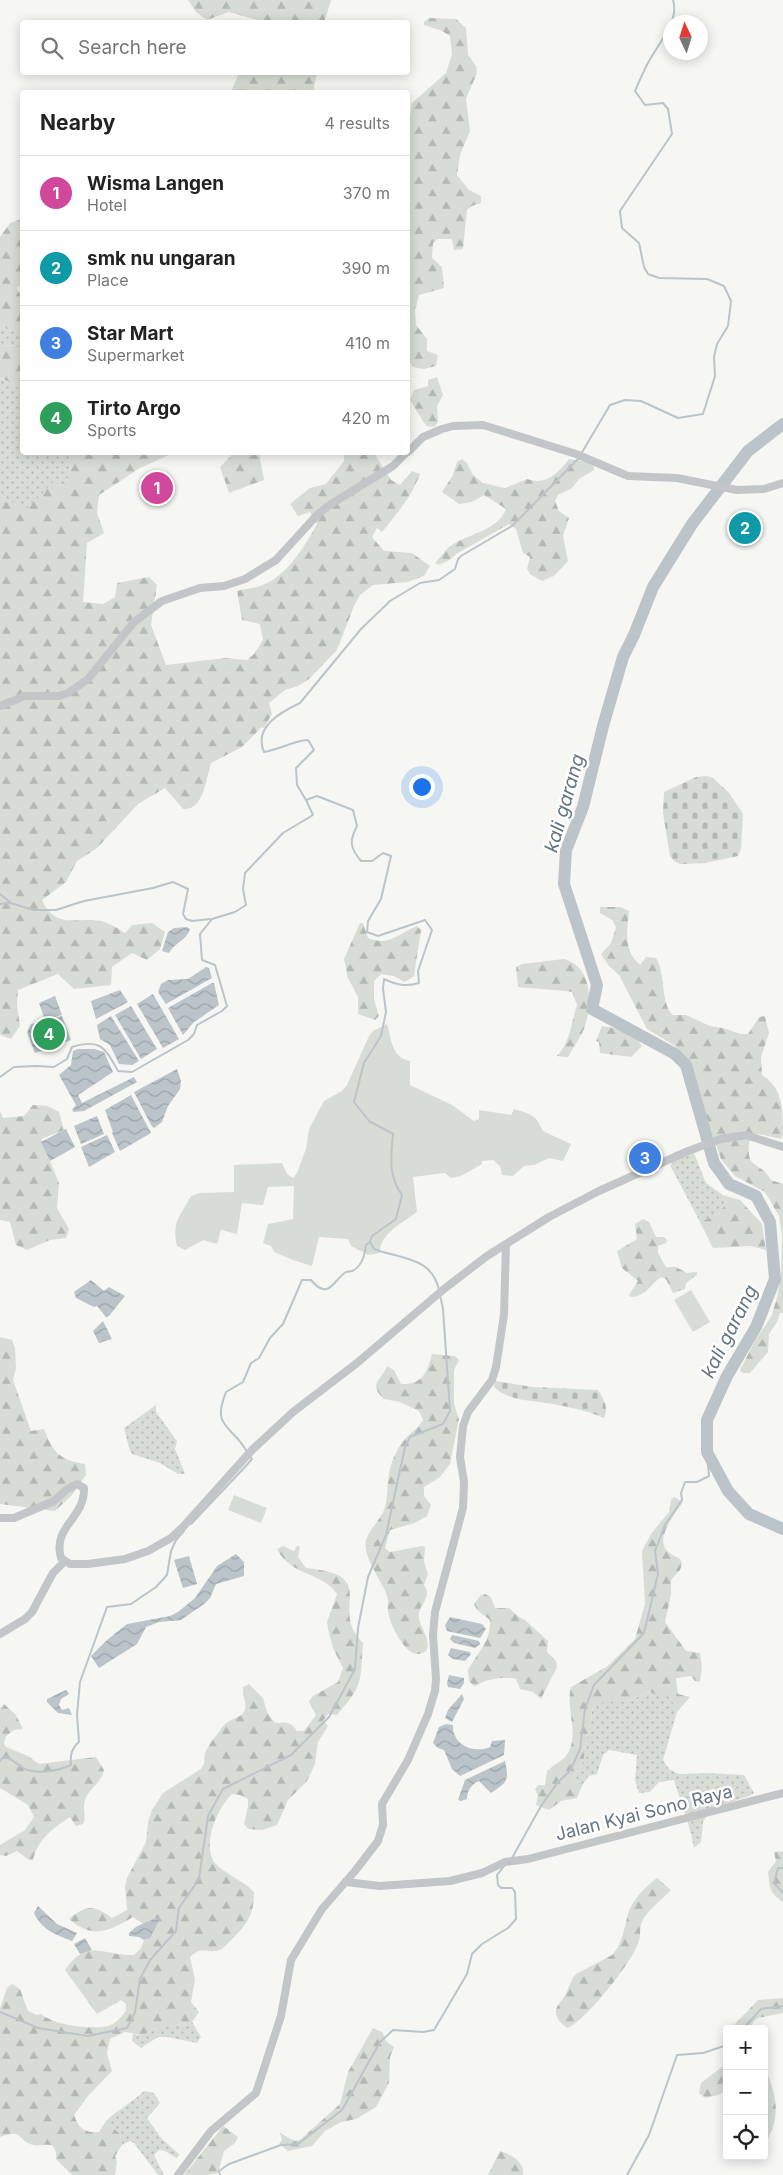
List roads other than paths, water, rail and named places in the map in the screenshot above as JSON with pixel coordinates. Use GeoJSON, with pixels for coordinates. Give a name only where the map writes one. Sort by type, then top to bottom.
{"type":"FeatureCollection","features":[{"type":"Feature","properties":{"kind":"street"},"geometry":{"type":"LineString","coordinates":[[410,449],[423,437],[442,429],[476,424],[576,454],[628,476],[677,478],[728,489],[755,490],[783,483]]}},
{"type":"Feature","properties":{"kind":"street"},"geometry":{"type":"LineString","coordinates":[[0,706],[25,696],[59,696],[68,693],[88,679],[134,622],[155,605],[179,594],[234,583],[264,568],[281,555],[318,514],[393,466],[404,455]]}},
{"type":"Feature","properties":{"kind":"street"},"geometry":{"type":"LineString","coordinates":[[0,1518],[14,1518],[54,1501],[72,1485],[81,1485],[84,1488],[84,1493],[80,1510],[60,1539],[60,1556],[65,1562],[70,1564],[97,1564],[125,1559],[160,1545],[183,1527],[249,1453],[293,1412],[356,1363],[444,1289],[506,1244],[574,1203],[701,1146],[721,1139],[746,1135],[783,1147]]}},
{"type":"Feature","properties":{"kind":"street"},"geometry":{"type":"LineString","coordinates":[[178,2175],[211,2131],[256,2092],[281,2016],[294,1952],[322,1909],[374,1846],[382,1832],[382,1804],[418,1739],[436,1685],[433,1634],[435,1612],[463,1508],[464,1482],[460,1457],[463,1426],[468,1412],[492,1380],[496,1367],[504,1315],[506,1244]]}},
{"type":"Feature","properties":{"kind":"street"},"geometry":{"type":"LineString","coordinates":[[0,1634],[25,1619],[32,1612],[53,1573],[65,1562]]}},
{"type":"Feature","properties":{"kind":"street","name":"Jalan Kyai Sono Raya"},"geometry":{"type":"LineString","coordinates":[[346,1882],[380,1886],[450,1881],[482,1873],[508,1862],[783,1793]]}},
{"type":"Feature","properties":{"kind":"water"},"geometry":{"type":"Polygon","coordinates":[[[187,927],[190,929],[188,933],[169,953],[162,951],[168,932],[174,928],[187,927]]]}},
{"type":"Feature","properties":{"kind":"water"},"geometry":{"type":"Polygon","coordinates":[[[206,967],[209,968],[212,978],[166,1004],[158,992],[161,984],[168,980],[188,979],[206,967]]]}},
{"type":"Feature","properties":{"kind":"water"},"geometry":{"type":"Polygon","coordinates":[[[214,983],[219,1005],[194,1022],[183,1035],[168,1008],[214,983]]]}},
{"type":"Feature","properties":{"kind":"water"},"geometry":{"type":"Polygon","coordinates":[[[120,990],[128,1002],[96,1019],[91,1001],[120,990]]]}},
{"type":"Feature","properties":{"kind":"water"},"geometry":{"type":"Polygon","coordinates":[[[153,994],[179,1039],[163,1048],[137,1004],[153,994]]]}},
{"type":"Feature","properties":{"kind":"water"},"geometry":{"type":"Polygon","coordinates":[[[55,996],[62,1015],[45,1020],[39,1003],[55,996]]]}},
{"type":"Feature","properties":{"kind":"water"},"geometry":{"type":"Polygon","coordinates":[[[131,1006],[157,1049],[141,1059],[115,1015],[131,1006]]]}},
{"type":"Feature","properties":{"kind":"water"},"geometry":{"type":"Polygon","coordinates":[[[62,1016],[71,1040],[35,1053],[27,1032],[31,1024],[62,1016]]]}},
{"type":"Feature","properties":{"kind":"water"},"geometry":{"type":"Polygon","coordinates":[[[111,1016],[139,1061],[132,1065],[119,1064],[110,1045],[100,1039],[97,1025],[111,1016]]]}},
{"type":"Feature","properties":{"kind":"water"},"geometry":{"type":"Polygon","coordinates":[[[78,1049],[94,1049],[104,1052],[113,1072],[78,1095],[82,1103],[134,1077],[137,1082],[84,1111],[74,1112],[72,1110],[76,1105],[59,1075],[71,1065],[73,1051],[78,1049]]]}},
{"type":"Feature","properties":{"kind":"water"},"geometry":{"type":"Polygon","coordinates":[[[177,1069],[181,1081],[180,1089],[168,1106],[162,1122],[154,1128],[134,1092],[177,1069]]]}},
{"type":"Feature","properties":{"kind":"water"},"geometry":{"type":"Polygon","coordinates":[[[131,1095],[151,1133],[120,1151],[105,1110],[131,1095]]]}},
{"type":"Feature","properties":{"kind":"water"},"geometry":{"type":"Polygon","coordinates":[[[97,1116],[104,1134],[81,1144],[74,1126],[97,1116]]]}},
{"type":"Feature","properties":{"kind":"water"},"geometry":{"type":"Polygon","coordinates":[[[66,1129],[75,1147],[50,1161],[41,1142],[66,1129]]]}},
{"type":"Feature","properties":{"kind":"water"},"geometry":{"type":"Polygon","coordinates":[[[107,1135],[115,1152],[89,1167],[81,1147],[107,1135]]]}},
{"type":"Feature","properties":{"kind":"water"},"geometry":{"type":"Polygon","coordinates":[[[91,1280],[104,1291],[109,1287],[125,1296],[109,1316],[106,1317],[97,1306],[94,1307],[76,1298],[74,1292],[91,1280]]]}},
{"type":"Feature","properties":{"kind":"water"},"geometry":{"type":"Polygon","coordinates":[[[103,1321],[112,1339],[99,1343],[93,1331],[103,1321]]]}},
{"type":"Feature","properties":{"kind":"water"},"geometry":{"type":"Polygon","coordinates":[[[236,1554],[244,1562],[244,1576],[216,1584],[210,1598],[181,1620],[159,1622],[146,1627],[137,1644],[99,1668],[91,1656],[107,1640],[127,1624],[170,1616],[178,1612],[195,1598],[217,1566],[236,1554]]]}},
{"type":"Feature","properties":{"kind":"water"},"geometry":{"type":"Polygon","coordinates":[[[189,1556],[197,1584],[183,1588],[174,1560],[189,1556]]]}},
{"type":"Feature","properties":{"kind":"water"},"geometry":{"type":"Polygon","coordinates":[[[450,1617],[482,1624],[486,1629],[480,1638],[447,1631],[445,1625],[450,1617]]]}},
{"type":"Feature","properties":{"kind":"water"},"geometry":{"type":"Polygon","coordinates":[[[452,1635],[479,1641],[480,1644],[475,1648],[454,1643],[450,1639],[452,1635]]]}},
{"type":"Feature","properties":{"kind":"water"},"geometry":{"type":"Polygon","coordinates":[[[451,1648],[470,1652],[471,1654],[465,1661],[453,1659],[448,1655],[451,1648]]]}},
{"type":"Feature","properties":{"kind":"water"},"geometry":{"type":"Polygon","coordinates":[[[449,1675],[464,1678],[464,1683],[460,1689],[448,1687],[449,1675]]]}},
{"type":"Feature","properties":{"kind":"water"},"geometry":{"type":"Polygon","coordinates":[[[66,1690],[69,1694],[61,1699],[59,1705],[62,1710],[69,1708],[72,1715],[58,1713],[47,1702],[47,1699],[66,1690]]]}},
{"type":"Feature","properties":{"kind":"water"},"geometry":{"type":"Polygon","coordinates":[[[462,1694],[464,1699],[452,1722],[445,1718],[448,1710],[462,1694]]]}},
{"type":"Feature","properties":{"kind":"water"},"geometry":{"type":"Polygon","coordinates":[[[446,1724],[453,1725],[456,1738],[460,1743],[471,1748],[484,1749],[490,1747],[492,1741],[505,1740],[504,1755],[460,1776],[452,1769],[444,1750],[438,1748],[433,1743],[439,1727],[446,1724]]]}},
{"type":"Feature","properties":{"kind":"water"},"geometry":{"type":"Polygon","coordinates":[[[505,1761],[507,1777],[501,1786],[491,1793],[479,1781],[470,1788],[467,1799],[458,1800],[465,1780],[505,1761]]]}},
{"type":"Feature","properties":{"kind":"water"},"geometry":{"type":"Polygon","coordinates":[[[38,1906],[57,1924],[77,1933],[72,1941],[55,1934],[37,1919],[34,1913],[38,1906]]]}},
{"type":"Feature","properties":{"kind":"water"},"geometry":{"type":"Polygon","coordinates":[[[158,1918],[159,1921],[150,1938],[144,1940],[139,1937],[129,1936],[129,1933],[136,1927],[158,1918]]]}},
{"type":"Feature","properties":{"kind":"water"},"geometry":{"type":"Polygon","coordinates":[[[85,1938],[92,1950],[80,1954],[74,1944],[85,1938]]]}},
{"type":"Feature","properties":{"kind":"waterway"},"geometry":{"type":"LineString","coordinates":[[581,454],[610,405],[625,400],[641,401],[678,418],[703,414],[715,376],[714,357],[717,344],[728,326],[731,301],[724,286],[707,279],[659,278],[648,274],[644,267],[639,243],[622,228],[620,211],[672,134],[668,109],[663,103],[645,105],[635,91],[646,66],[671,24],[674,8],[673,0]]}},
{"type":"Feature","properties":{"kind":"waterway","name":"kali garang"},"geometry":{"type":"LineString","coordinates":[[783,424],[748,451],[692,524],[653,587],[623,657],[603,726],[583,807],[566,850],[564,884],[597,985],[592,1009],[675,1054],[686,1065],[714,1163],[729,1184],[756,1196],[770,1222],[775,1279],[756,1327],[727,1376],[707,1420],[707,1452],[728,1491],[749,1514],[783,1529]]}},
{"type":"Feature","properties":{"kind":"waterway"},"geometry":{"type":"LineString","coordinates":[[439,1290],[430,1271],[422,1265],[374,1249],[370,1242],[372,1236],[396,1219],[402,1195],[392,1173],[393,1134],[369,1121],[354,1102],[364,1063],[381,1036],[386,1012],[383,989],[384,979],[402,985],[419,983],[418,971],[432,930],[425,920],[378,936],[367,932],[368,921],[381,899],[391,856],[383,853],[372,861],[361,861],[352,844],[357,826],[353,810],[317,796],[306,800],[297,785],[296,768],[314,750],[308,740],[264,752],[262,735],[277,716],[300,703],[361,629],[390,601],[420,583],[439,580],[455,569],[461,556],[512,526],[579,458]]}},
{"type":"Feature","properties":{"kind":"waterway"},"geometry":{"type":"LineString","coordinates":[[0,1077],[14,1067],[54,1067],[67,1059],[72,1047],[90,1044],[101,1047],[118,1071],[132,1072],[188,1040],[194,1034],[197,1025],[222,1011],[227,1006],[215,965],[202,960],[200,934],[212,919],[235,912],[246,905],[243,889],[245,873],[283,833],[313,815],[306,800]]}},
{"type":"Feature","properties":{"kind":"waterway"},"geometry":{"type":"LineString","coordinates":[[0,904],[11,903],[33,910],[56,910],[84,901],[153,888],[173,882],[188,889],[183,914],[186,919],[192,921],[210,919]]}},
{"type":"Feature","properties":{"kind":"waterway"},"geometry":{"type":"LineString","coordinates":[[0,894],[10,902]]}},
{"type":"Feature","properties":{"kind":"waterway"},"geometry":{"type":"LineString","coordinates":[[247,1452],[222,1420],[222,1404],[226,1392],[243,1382],[251,1363],[259,1358],[270,1338],[283,1324],[302,1280],[311,1280],[322,1289],[331,1287],[342,1275],[353,1271],[359,1265],[364,1256],[366,1245],[370,1242]]}},
{"type":"Feature","properties":{"kind":"waterway"},"geometry":{"type":"LineString","coordinates":[[0,2012],[38,2028],[88,2036],[127,2028],[135,2012],[140,1979],[150,1960],[176,1931],[179,1908],[199,1879],[208,1816],[223,1789],[291,1755],[329,1717],[355,1669],[358,1628],[368,1577],[386,1535],[405,1447],[410,1437],[443,1424],[450,1411],[443,1309],[440,1295]]}},
{"type":"Feature","properties":{"kind":"waterway"},"geometry":{"type":"LineString","coordinates":[[512,1858],[541,1806],[558,1782],[570,1771],[580,1749],[585,1709],[594,1685],[644,1633],[658,1574],[655,1551],[665,1525],[682,1500],[681,1493],[685,1482],[697,1482],[709,1476],[707,1452]]}},
{"type":"Feature","properties":{"kind":"waterway"},"geometry":{"type":"LineString","coordinates":[[191,1524],[252,1459],[250,1456]]}},
{"type":"Feature","properties":{"kind":"waterway"},"geometry":{"type":"LineString","coordinates":[[0,1761],[4,1756],[25,1769],[38,1772],[53,1771],[71,1765],[74,1747],[79,1742],[77,1715],[80,1682],[107,1607],[131,1604],[156,1587],[167,1575],[171,1551],[176,1540],[184,1531]]}},
{"type":"Feature","properties":{"kind":"waterway"},"geometry":{"type":"LineString","coordinates":[[220,2175],[219,2171],[229,2164],[281,2145],[298,2144],[342,2110],[380,2042],[393,2030],[423,2032],[434,2030],[467,1974],[472,1954],[482,1944],[508,1928],[516,1919],[515,1892],[512,1888],[501,1888],[498,1885],[497,1875],[505,1865]]}},
{"type":"Feature","properties":{"kind":"waterway"},"geometry":{"type":"LineString","coordinates":[[783,1868],[778,1868],[774,1883],[783,1893]]}},
{"type":"Feature","properties":{"kind":"waterway"},"geometry":{"type":"LineString","coordinates":[[747,2025],[761,2009],[783,2006]]}},
{"type":"Feature","properties":{"kind":"waterway"},"geometry":{"type":"LineString","coordinates":[[627,2175],[649,2135],[677,2055],[703,2053],[723,2046]]}},
{"type":"Feature","properties":{"kind":"place","name":"Wisma Langen"},"geometry":{"type":"Point","coordinates":[157,488]}},
{"type":"Feature","properties":{"kind":"place","name":"smk nu ungaran"},"geometry":{"type":"Point","coordinates":[745,528]}},
{"type":"Feature","properties":{"kind":"place","name":"Tirto Argo"},"geometry":{"type":"Point","coordinates":[49,1034]}},
{"type":"Feature","properties":{"kind":"place","name":"Star Mart"},"geometry":{"type":"Point","coordinates":[645,1158]}}]}
